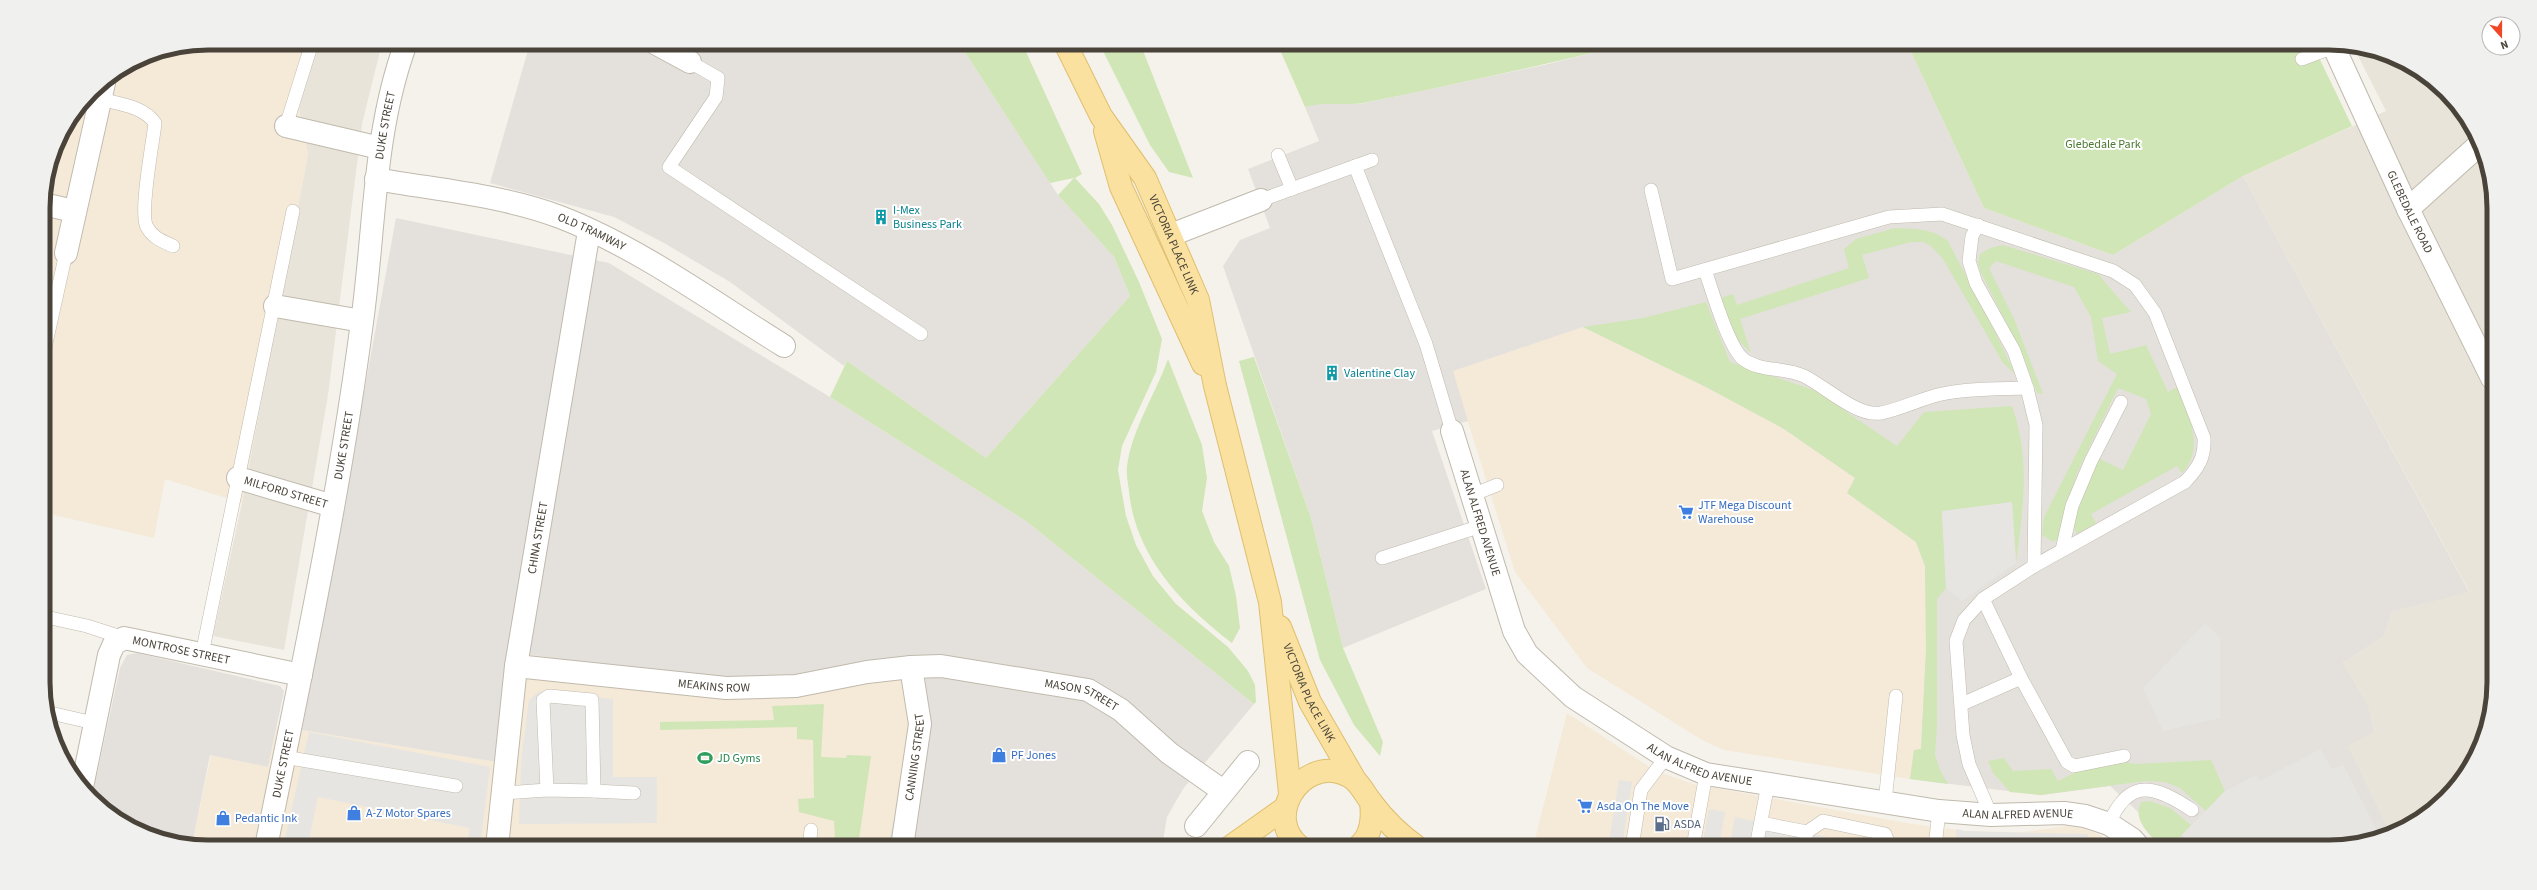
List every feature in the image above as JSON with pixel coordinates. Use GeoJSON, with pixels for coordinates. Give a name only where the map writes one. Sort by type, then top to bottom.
{"type":"FeatureCollection","features":[{"type":"Feature","properties":{"kind":"main road","name":"VICTORIA PLACE LINK"},"geometry":{"type":"LineString","coordinates":[[1068,50],[1101,116],[1145,178],[1198,300],[1214,386],[1270,602],[1310,702],[1356,780],[1364,788],[1371,802],[1408,840]]}},
{"type":"Feature","properties":{"kind":"main road","name":"VICTORIA PLACE LINK"},"geometry":{"type":"LineString","coordinates":[[1101,116],[1121,187],[1184,327],[1214,386]]}},
{"type":"Feature","properties":{"kind":"main road","name":"VICTORIA PLACE LINK"},"geometry":{"type":"LineString","coordinates":[[1270,602],[1288,801],[1286,823],[1291,837],[1294,840]]}},
{"type":"Feature","properties":{"kind":"main road"},"geometry":{"type":"LineString","coordinates":[[1239,840],[1288,801],[1299,782],[1312,774],[1327,771],[1342,773],[1356,780]]}},
{"type":"Feature","properties":{"kind":"main road"},"geometry":{"type":"LineString","coordinates":[[1363,840],[1369,832],[1373,817],[1371,802]]}},
{"type":"Feature","properties":{"kind":"street","name":"DUKE STREET"},"geometry":{"type":"LineString","coordinates":[[267,840],[334,506],[362,321],[380,148],[398,64],[403,50]]}},
{"type":"Feature","properties":{"kind":"street"},"geometry":{"type":"LineString","coordinates":[[668,50],[690,62]]}},
{"type":"Feature","properties":{"kind":"street","name":"GLEBEDALE ROAD"},"geometry":{"type":"LineString","coordinates":[[2335,50],[2408,209],[2487,368]]}},
{"type":"Feature","properties":{"kind":"street"},"geometry":{"type":"LineString","coordinates":[[66,253],[74,211],[102,91]]}},
{"type":"Feature","properties":{"kind":"street"},"geometry":{"type":"LineString","coordinates":[[286,126],[380,148]]}},
{"type":"Feature","properties":{"kind":"street"},"geometry":{"type":"LineString","coordinates":[[2408,209],[2475,148]]}},
{"type":"Feature","properties":{"kind":"street","name":"OLD TRAMWAY"},"geometry":{"type":"LineString","coordinates":[[376,179],[516,204],[560,217],[646,260],[784,346]]}},
{"type":"Feature","properties":{"kind":"street"},"geometry":{"type":"LineString","coordinates":[[1171,235],[1261,200]]}},
{"type":"Feature","properties":{"kind":"street"},"geometry":{"type":"LineString","coordinates":[[50,206],[74,211]]}},
{"type":"Feature","properties":{"kind":"street","name":"CHINA STREET"},"geometry":{"type":"LineString","coordinates":[[498,840],[516,666],[589,231]]}},
{"type":"Feature","properties":{"kind":"street"},"geometry":{"type":"LineString","coordinates":[[275,306],[362,321]]}},
{"type":"Feature","properties":{"kind":"street","name":"ALAN ALFRED AVENUE"},"geometry":{"type":"LineString","coordinates":[[1452,431],[1480,526],[1514,631],[1527,654],[1573,697],[1666,757],[1706,774],[1939,811],[1991,815],[2064,813],[2086,816],[2109,824],[2130,840]]}},
{"type":"Feature","properties":{"kind":"street","name":"MILFORD STREET"},"geometry":{"type":"LineString","coordinates":[[238,478],[334,506]]}},
{"type":"Feature","properties":{"kind":"street","name":"MONTROSE STREET"},"geometry":{"type":"LineString","coordinates":[[84,779],[109,655],[114,644],[124,638],[301,676]]}},
{"type":"Feature","properties":{"kind":"street","name":"MEAKINS ROW"},"geometry":{"type":"LineString","coordinates":[[516,666],[726,688],[796,686],[911,667]]}},
{"type":"Feature","properties":{"kind":"street","name":"MASON STREET"},"geometry":{"type":"LineString","coordinates":[[911,667],[941,666],[1088,690],[1121,710],[1169,753],[1223,792]]}},
{"type":"Feature","properties":{"kind":"street","name":"CANNING STREET"},"geometry":{"type":"LineString","coordinates":[[903,840],[920,724],[911,667]]}},
{"type":"Feature","properties":{"kind":"street"},"geometry":{"type":"LineString","coordinates":[[1196,826],[1248,762]]}},
{"type":"Feature","properties":{"kind":"lane"},"geometry":{"type":"LineString","coordinates":[[286,126],[310,50]]}},
{"type":"Feature","properties":{"kind":"lane"},"geometry":{"type":"LineString","coordinates":[[2302,59],[2322,50]]}},
{"type":"Feature","properties":{"kind":"lane"},"geometry":{"type":"LineString","coordinates":[[690,62],[718,78],[716,97],[668,167],[922,334]]}},
{"type":"Feature","properties":{"kind":"lane"},"geometry":{"type":"LineString","coordinates":[[102,91],[148,114],[154,123],[144,211],[146,225],[155,237],[173,246]]}},
{"type":"Feature","properties":{"kind":"lane"},"geometry":{"type":"LineString","coordinates":[[1278,155],[1292,189]]}},
{"type":"Feature","properties":{"kind":"lane"},"geometry":{"type":"LineString","coordinates":[[1261,200],[1372,160]]}},
{"type":"Feature","properties":{"kind":"lane"},"geometry":{"type":"LineString","coordinates":[[1355,166],[1426,344],[1452,431]]}},
{"type":"Feature","properties":{"kind":"lane"},"geometry":{"type":"LineString","coordinates":[[1651,190],[1672,279],[1890,217],[1942,214],[2113,271],[2134,285],[2155,312],[2204,438],[2204,452],[2198,468],[2185,482],[2034,566],[1983,599],[1964,620],[1956,641],[1962,704],[1963,735],[1969,764],[1991,815]]}},
{"type":"Feature","properties":{"kind":"lane"},"geometry":{"type":"LineString","coordinates":[[202,654],[275,306],[293,211]]}},
{"type":"Feature","properties":{"kind":"lane"},"geometry":{"type":"LineString","coordinates":[[1978,225],[1972,236],[1969,261],[1976,283],[2014,351],[2027,388],[2036,425],[2034,566]]}},
{"type":"Feature","properties":{"kind":"lane"},"geometry":{"type":"LineString","coordinates":[[50,325],[66,253]]}},
{"type":"Feature","properties":{"kind":"lane"},"geometry":{"type":"LineString","coordinates":[[1704,270],[1729,337],[1742,358],[1757,366],[1801,375],[1824,386],[1853,407],[1865,412],[1881,413],[1944,393],[2027,388]]}},
{"type":"Feature","properties":{"kind":"lane"},"geometry":{"type":"LineString","coordinates":[[2062,550],[2072,506],[2091,461],[2121,402]]}},
{"type":"Feature","properties":{"kind":"lane"},"geometry":{"type":"LineString","coordinates":[[1472,495],[1497,485]]}},
{"type":"Feature","properties":{"kind":"lane"},"geometry":{"type":"LineString","coordinates":[[1382,558],[1480,526]]}},
{"type":"Feature","properties":{"kind":"lane"},"geometry":{"type":"LineString","coordinates":[[1983,599],[2021,678],[2067,762],[2074,766],[2124,756]]}},
{"type":"Feature","properties":{"kind":"lane"},"geometry":{"type":"LineString","coordinates":[[50,618],[87,626],[124,638]]}},
{"type":"Feature","properties":{"kind":"lane"},"geometry":{"type":"LineString","coordinates":[[1962,704],[2021,678]]}},
{"type":"Feature","properties":{"kind":"lane"},"geometry":{"type":"LineString","coordinates":[[547,790],[542,709],[543,700],[549,696],[592,700],[594,791]]}},
{"type":"Feature","properties":{"kind":"lane"},"geometry":{"type":"LineString","coordinates":[[1885,802],[1896,696]]}},
{"type":"Feature","properties":{"kind":"lane"},"geometry":{"type":"LineString","coordinates":[[53,714],[94,723]]}},
{"type":"Feature","properties":{"kind":"lane"},"geometry":{"type":"LineString","coordinates":[[284,757],[456,786]]}},
{"type":"Feature","properties":{"kind":"lane"},"geometry":{"type":"LineString","coordinates":[[1633,840],[1641,790],[1666,757]]}},
{"type":"Feature","properties":{"kind":"lane"},"geometry":{"type":"LineString","coordinates":[[1694,840],[1706,774]]}},
{"type":"Feature","properties":{"kind":"lane"},"geometry":{"type":"LineString","coordinates":[[1757,840],[1768,784]]}},
{"type":"Feature","properties":{"kind":"lane"},"geometry":{"type":"LineString","coordinates":[[2109,824],[2116,806],[2131,794],[2142,790],[2154,789],[2171,796],[2192,810]]}},
{"type":"Feature","properties":{"kind":"lane"},"geometry":{"type":"LineString","coordinates":[[503,793],[547,790],[634,793]]}},
{"type":"Feature","properties":{"kind":"lane"},"geometry":{"type":"LineString","coordinates":[[1935,840],[1939,811]]}},
{"type":"Feature","properties":{"kind":"lane"},"geometry":{"type":"LineString","coordinates":[[1805,840],[1807,832],[1823,821],[1886,834],[1888,840]]}},
{"type":"Feature","properties":{"kind":"lane"},"geometry":{"type":"LineString","coordinates":[[1761,823],[1807,832]]}},
{"type":"Feature","properties":{"kind":"lane"},"geometry":{"type":"LineString","coordinates":[[810,840],[811,830]]}},
{"type":"Feature","properties":{"kind":"shaded area"},"geometry":{"type":"Polygon","coordinates":[[[310,50],[380,50],[362,124],[328,395],[284,650],[213,636],[242,503],[308,154],[299,110],[310,50]]]}},
{"type":"Feature","properties":{"kind":"shaded area"},"geometry":{"type":"Polygon","coordinates":[[[310,50],[299,110],[308,154],[242,503],[165,479],[154,538],[50,514],[50,198],[58,157],[71,129],[96,96],[120,77],[138,66],[157,58],[187,51],[310,50]]]}},
{"type":"Feature","properties":{"kind":"shaded area"},"geometry":{"type":"Polygon","coordinates":[[[528,50],[964,50],[1058,195],[1114,257],[1130,296],[986,458],[847,361],[844,366],[730,282],[664,243],[614,217],[490,183],[528,50]]]}},
{"type":"Feature","properties":{"kind":"shaded area"},"geometry":{"type":"Polygon","coordinates":[[[1604,50],[1910,50],[1984,208],[2113,255],[2243,176],[2469,592],[2392,612],[2384,636],[2343,663],[2367,703],[2374,732],[2348,746],[2389,828],[2370,835],[2339,840],[2168,840],[2110,786],[2041,795],[1910,779],[1914,750],[1921,749],[1926,650],[1925,566],[1916,542],[1847,493],[1855,478],[1784,429],[1706,387],[1583,327],[1453,371],[1468,421],[1432,431],[1486,589],[1343,648],[1311,518],[1223,266],[1240,240],[1270,228],[1248,169],[1319,141],[1305,107],[1320,103],[1360,104],[1544,65],[1604,50]]]}},
{"type":"Feature","properties":{"kind":"shaded area"},"geometry":{"type":"Polygon","coordinates":[[[2356,52],[2380,58],[2399,66],[2417,77],[2441,96],[2460,120],[2471,138],[2482,167],[2487,198],[2486,703],[2479,733],[2471,752],[2448,786],[2433,801],[2417,813],[2399,824],[2389,828],[2348,746],[2367,703],[2343,663],[2384,636],[2392,612],[2469,591],[2243,176],[2386,111],[2356,52]]]}},
{"type":"Feature","properties":{"kind":"shaded area"},"geometry":{"type":"Polygon","coordinates":[[[396,218],[609,263],[830,397],[1026,521],[1254,704],[1183,789],[1167,817],[1163,840],[889,840],[912,728],[906,657],[786,680],[650,672],[512,652],[503,763],[302,730],[396,218]]]}},
{"type":"Feature","properties":{"kind":"shaded area"},"geometry":{"type":"Polygon","coordinates":[[[1583,327],[1706,387],[1784,429],[1855,478],[1847,493],[1916,542],[1925,566],[1926,650],[1921,749],[1914,750],[1910,779],[1724,750],[1702,740],[1587,668],[1515,572],[1452,371],[1583,327]]]}},
{"type":"Feature","properties":{"kind":"shaded area"},"geometry":{"type":"Polygon","coordinates":[[[2012,502],[2016,563],[1962,601],[1946,588],[1942,511],[2012,502]]]}},
{"type":"Feature","properties":{"kind":"shaded area"},"geometry":{"type":"Polygon","coordinates":[[[2205,623],[2220,638],[2220,718],[2163,731],[2143,688],[2205,623]]]}},
{"type":"Feature","properties":{"kind":"shaded area"},"geometry":{"type":"Polygon","coordinates":[[[512,652],[650,672],[906,657],[912,728],[889,840],[193,840],[211,755],[268,767],[277,726],[503,763],[512,652]]]}},
{"type":"Feature","properties":{"kind":"shaded area"},"geometry":{"type":"Polygon","coordinates":[[[137,653],[280,686],[284,691],[268,767],[210,755],[193,840],[167,835],[138,824],[120,813],[93,791],[120,668],[127,655],[137,653]]]}},
{"type":"Feature","properties":{"kind":"shaded area"},"geometry":{"type":"Polygon","coordinates":[[[540,691],[613,699],[613,777],[657,777],[657,823],[519,824],[521,762],[529,700],[540,691]]]}},
{"type":"Feature","properties":{"kind":"shaded area"},"geometry":{"type":"Polygon","coordinates":[[[1567,713],[1654,770],[1693,784],[1907,823],[1964,831],[2016,833],[2068,826],[2083,828],[2100,835],[2105,840],[1535,840],[1567,713]]]}},
{"type":"Feature","properties":{"kind":"shaded area"},"geometry":{"type":"Polygon","coordinates":[[[309,732],[490,767],[481,840],[467,840],[470,828],[318,797],[309,840],[285,840],[309,732]]]}},
{"type":"Feature","properties":{"kind":"shaded area"},"geometry":{"type":"Polygon","coordinates":[[[2320,749],[2332,769],[2343,765],[2378,833],[2339,840],[2187,840],[2182,835],[2225,791],[2256,775],[2260,781],[2320,749]]]}},
{"type":"Feature","properties":{"kind":"shaded area"},"geometry":{"type":"Polygon","coordinates":[[[1619,780],[1632,782],[1623,840],[1609,840],[1619,780]]]}},
{"type":"Feature","properties":{"kind":"shaded area"},"geometry":{"type":"Polygon","coordinates":[[[1709,809],[1725,812],[1720,840],[1703,840],[1709,809]]]}},
{"type":"Feature","properties":{"kind":"shaded area"},"geometry":{"type":"Polygon","coordinates":[[[1735,817],[1836,839],[1836,840],[1730,840],[1735,817]]]}},
{"type":"Feature","properties":{"kind":"shaded area"},"geometry":{"type":"Polygon","coordinates":[[[1956,829],[1964,831],[2088,834],[2088,840],[1957,840],[1956,829]]]}},
{"type":"Feature","properties":{"kind":"green space"},"geometry":{"type":"Polygon","coordinates":[[[964,50],[1025,50],[1082,174],[1075,178],[1099,204],[1112,225],[1139,282],[1162,339],[1156,372],[1122,446],[1118,470],[1126,516],[1136,545],[1153,576],[1176,604],[1228,647],[1248,671],[1255,685],[1256,702],[1254,704],[1026,521],[830,397],[847,361],[986,458],[1130,296],[1114,257],[1058,195],[1074,178],[1050,183],[964,50]]]}},
{"type":"Feature","properties":{"kind":"green space"},"geometry":{"type":"Polygon","coordinates":[[[1102,50],[1143,50],[1193,178],[1169,172],[1150,145],[1102,50]]]}},
{"type":"Feature","properties":{"kind":"green space"},"geometry":{"type":"Polygon","coordinates":[[[1280,50],[1603,50],[1368,102],[1352,104],[1321,104],[1305,107],[1280,50]]]}},
{"type":"Feature","properties":{"kind":"green space","name":"Glebedale Park"},"geometry":{"type":"Polygon","coordinates":[[[1910,50],[2315,50],[2352,126],[2243,176],[2113,255],[1984,208],[1910,50]]]}},
{"type":"Feature","properties":{"kind":"green space"},"geometry":{"type":"Polygon","coordinates":[[[1895,228],[1929,231],[1948,241],[2015,374],[2003,363],[1943,259],[1932,247],[1924,242],[1911,242],[1862,255],[1869,278],[1740,319],[1751,353],[1736,338],[1721,298],[1733,294],[1737,305],[1849,268],[1844,249],[1856,239],[1895,228]]]}},
{"type":"Feature","properties":{"kind":"green space"},"geometry":{"type":"Polygon","coordinates":[[[2003,245],[2098,274],[2131,312],[2102,318],[2110,354],[2146,345],[2168,392],[2177,387],[2190,419],[2193,431],[2193,453],[2189,463],[2182,473],[2177,466],[2091,514],[2096,523],[2077,534],[2073,526],[2084,490],[2098,458],[2123,470],[2151,414],[2146,399],[2118,388],[2077,473],[2058,539],[2053,542],[2042,535],[2044,517],[2117,374],[2098,361],[2091,317],[2074,287],[1996,261],[1989,268],[2015,321],[2043,394],[2037,393],[2023,356],[1981,273],[1978,263],[1980,254],[1990,248],[2003,245]]]}},
{"type":"Feature","properties":{"kind":"green space"},"geometry":{"type":"Polygon","coordinates":[[[1706,302],[1730,362],[1814,390],[1897,446],[1924,412],[2012,406],[2022,446],[2024,484],[2016,563],[2012,502],[1942,512],[1946,588],[1937,599],[1937,726],[1935,755],[1940,770],[1948,784],[1910,779],[1914,750],[1921,749],[1926,650],[1925,566],[1916,542],[1847,493],[1855,478],[1784,429],[1706,387],[1583,327],[1643,318],[1706,302]]]}},
{"type":"Feature","properties":{"kind":"green space"},"geometry":{"type":"Polygon","coordinates":[[[1254,357],[1311,518],[1343,648],[1383,742],[1380,756],[1354,725],[1320,660],[1239,361],[1254,357]]]}},
{"type":"Feature","properties":{"kind":"green space"},"geometry":{"type":"Polygon","coordinates":[[[1168,359],[1202,445],[1207,478],[1202,511],[1214,542],[1229,566],[1236,596],[1240,628],[1232,643],[1196,612],[1164,577],[1151,558],[1133,515],[1127,473],[1129,453],[1133,440],[1168,359]]]}},
{"type":"Feature","properties":{"kind":"green space"},"geometry":{"type":"Polygon","coordinates":[[[824,704],[821,757],[846,758],[847,755],[871,756],[859,840],[834,840],[834,821],[799,812],[798,799],[814,798],[813,740],[797,739],[797,727],[660,730],[660,722],[774,720],[772,706],[824,704]]]}},
{"type":"Feature","properties":{"kind":"green space"},"geometry":{"type":"Polygon","coordinates":[[[2004,758],[2013,771],[2051,769],[2058,781],[2080,770],[2119,761],[2136,764],[2211,760],[2225,791],[2206,811],[2180,788],[2165,782],[2145,781],[2041,795],[2010,792],[1993,773],[1988,761],[2004,758]]]}},
{"type":"Feature","properties":{"kind":"green space"},"geometry":{"type":"Polygon","coordinates":[[[2150,801],[2170,808],[2191,825],[2178,840],[2154,840],[2140,821],[2139,809],[2141,802],[2150,801]]]}},
{"type":"Feature","properties":{"kind":"place","name":"I-Mex Business Park"},"geometry":{"type":"Point","coordinates":[881,217]}},
{"type":"Feature","properties":{"kind":"place","name":"Valentine Clay"},"geometry":{"type":"Point","coordinates":[1332,373]}},
{"type":"Feature","properties":{"kind":"place","name":"JTF Mega Discount Warehouse"},"geometry":{"type":"Point","coordinates":[1686,512]}},
{"type":"Feature","properties":{"kind":"place","name":"PF Jones"},"geometry":{"type":"Point","coordinates":[999,755]}},
{"type":"Feature","properties":{"kind":"place","name":"JD Gyms"},"geometry":{"type":"Point","coordinates":[705,758]}},
{"type":"Feature","properties":{"kind":"place","name":"Asda On The Move"},"geometry":{"type":"Point","coordinates":[1585,806]}},
{"type":"Feature","properties":{"kind":"place","name":"A-Z Motor Spares"},"geometry":{"type":"Point","coordinates":[354,813]}},
{"type":"Feature","properties":{"kind":"place","name":"Pedantic Ink"},"geometry":{"type":"Point","coordinates":[223,818]}},
{"type":"Feature","properties":{"kind":"place","name":"ASDA"},"geometry":{"type":"Point","coordinates":[1662,824]}}]}
